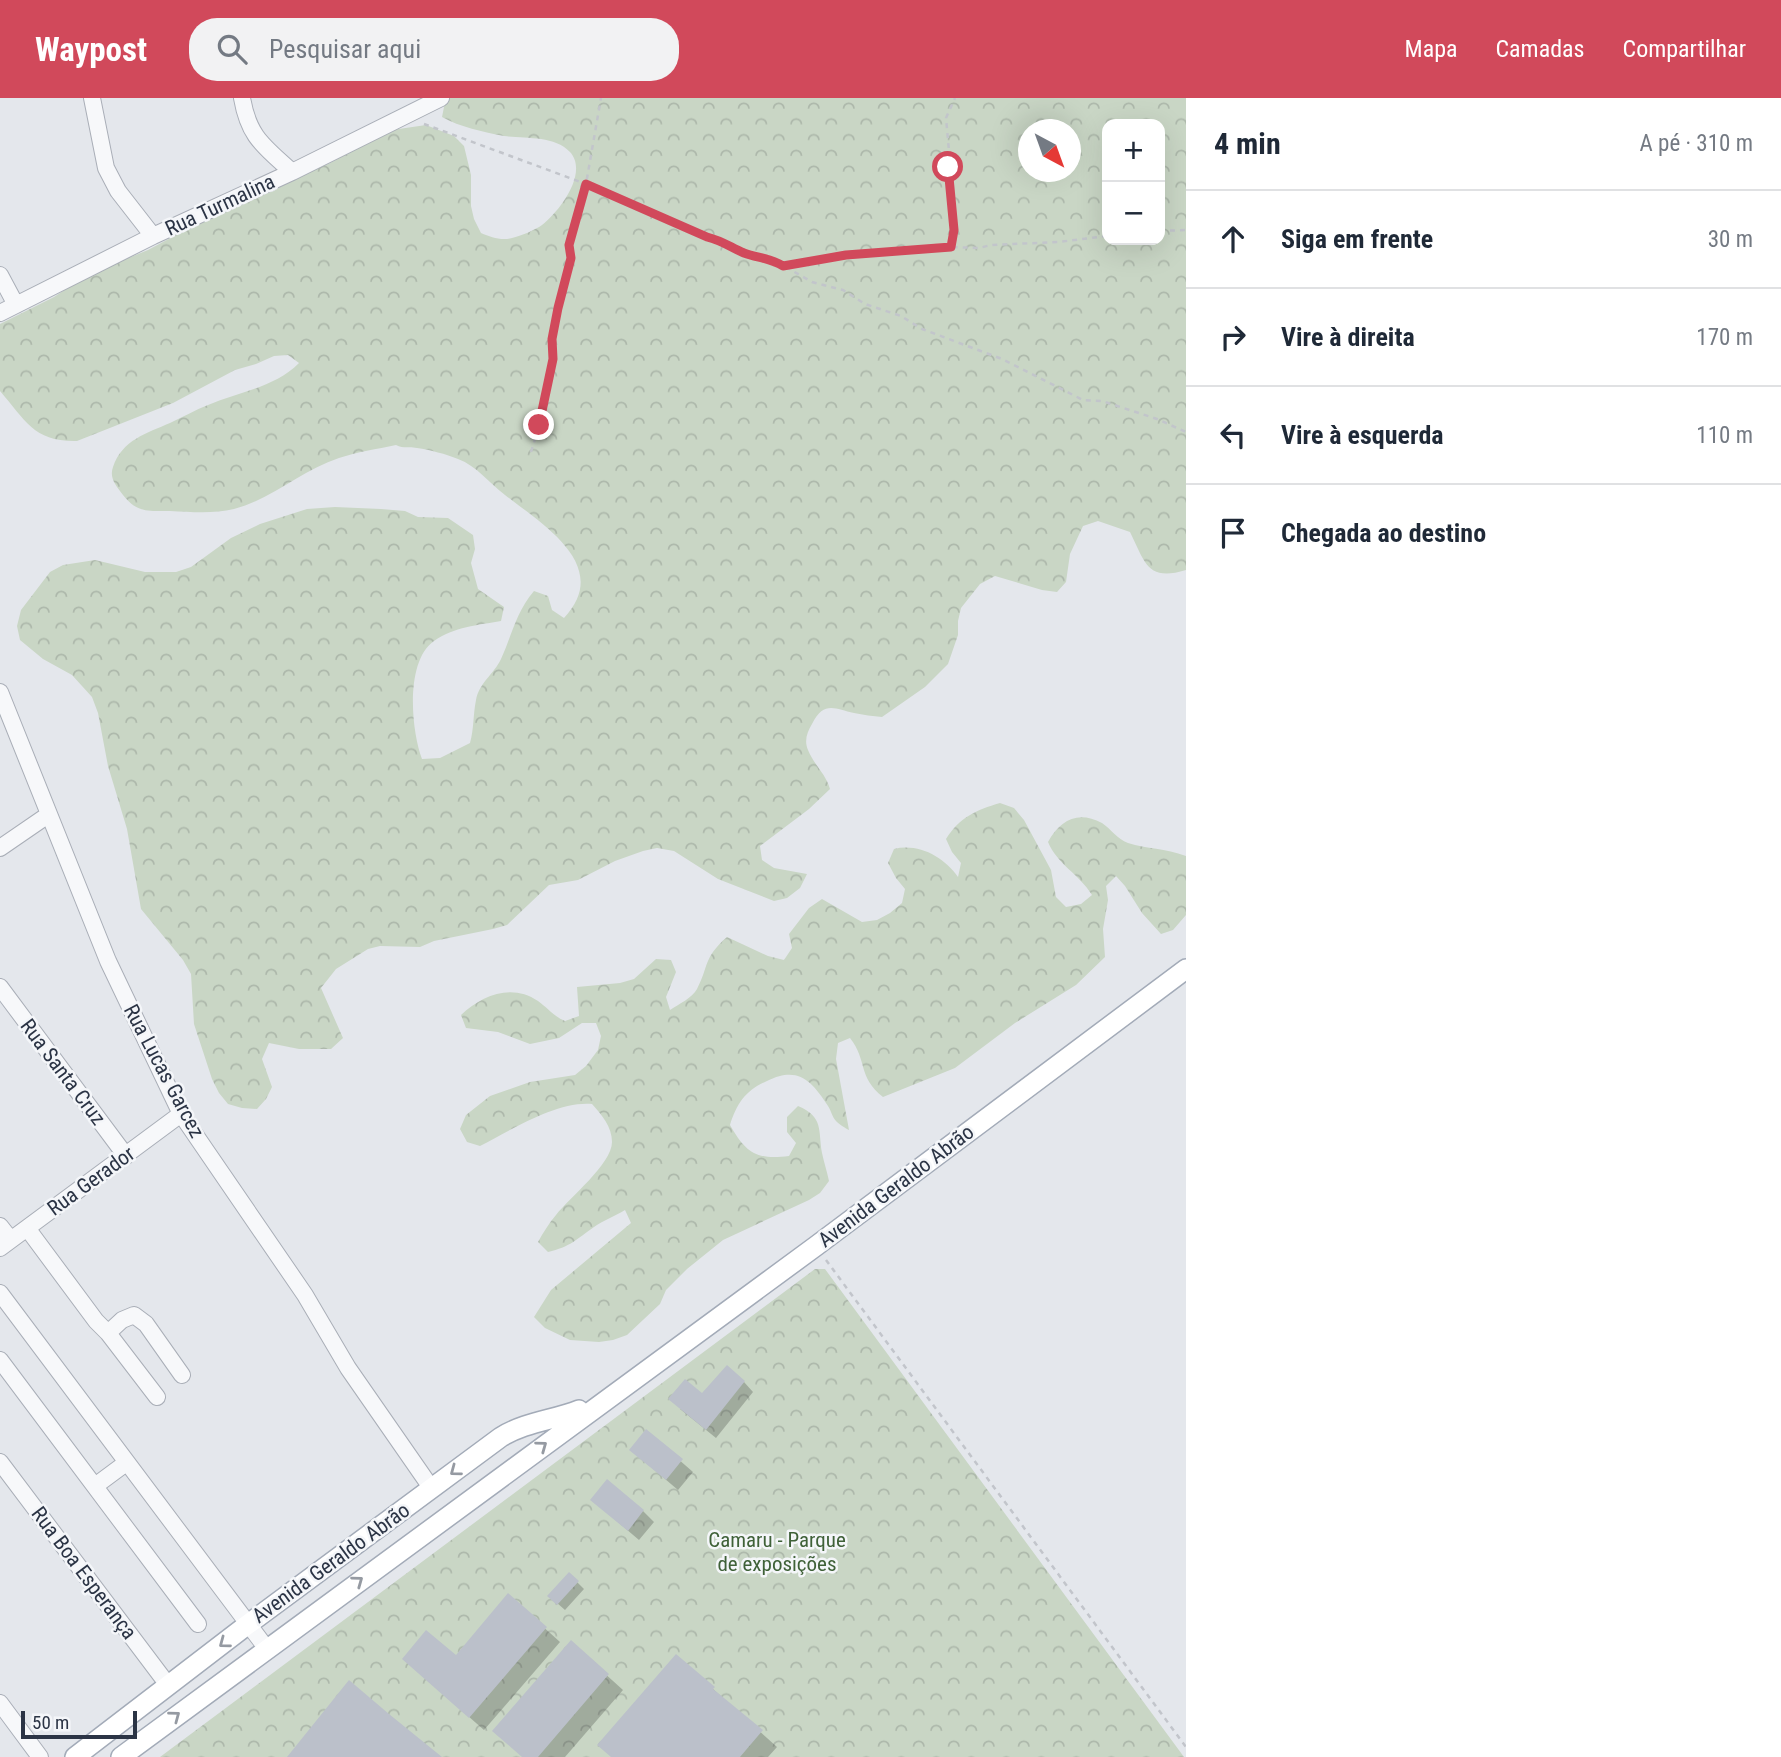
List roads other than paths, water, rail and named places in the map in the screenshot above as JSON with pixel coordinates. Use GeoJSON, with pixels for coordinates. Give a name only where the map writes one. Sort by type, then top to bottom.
{"type":"FeatureCollection","features":[{"type":"Feature","properties":{"kind":"main road","name":"Avenida Geraldo Abrão"},"geometry":{"type":"LineString","coordinates":[[121,1757],[1186,970]]}},
{"type":"Feature","properties":{"kind":"main road","name":"Avenida Geraldo Abrão"},"geometry":{"type":"LineString","coordinates":[[75,1757],[247,1625],[509,1432],[603,1401]]}},
{"type":"Feature","properties":{"kind":"street"},"geometry":{"type":"LineString","coordinates":[[92,98],[106,168],[124,200],[153,236]]}},
{"type":"Feature","properties":{"kind":"street"},"geometry":{"type":"LineString","coordinates":[[242,98],[251,132],[292,172]]}},
{"type":"Feature","properties":{"kind":"street","name":"Rua Turmalina"},"geometry":{"type":"LineString","coordinates":[[0,313],[153,236],[292,172],[441,98]]}},
{"type":"Feature","properties":{"kind":"street"},"geometry":{"type":"LineString","coordinates":[[0,275],[16,305]]}},
{"type":"Feature","properties":{"kind":"street","name":"Rua Lucas Garcez"},"geometry":{"type":"LineString","coordinates":[[0,692],[108,961],[181,1114],[305,1295],[348,1368],[432,1489]]}},
{"type":"Feature","properties":{"kind":"street"},"geometry":{"type":"LineString","coordinates":[[0,848],[48,815]]}},
{"type":"Feature","properties":{"kind":"street","name":"Rua Santa Cruz"},"geometry":{"type":"LineString","coordinates":[[0,988],[125,1156]]}},
{"type":"Feature","properties":{"kind":"street","name":"Rua Gerador"},"geometry":{"type":"LineString","coordinates":[[5,1244],[181,1114]]}},
{"type":"Feature","properties":{"kind":"street"},"geometry":{"type":"LineString","coordinates":[[0,1226],[5,1244]]}},
{"type":"Feature","properties":{"kind":"street"},"geometry":{"type":"LineString","coordinates":[[27,1228],[157,1397]]}},
{"type":"Feature","properties":{"kind":"street"},"geometry":{"type":"LineString","coordinates":[[0,1293],[267,1649]]}},
{"type":"Feature","properties":{"kind":"street"},"geometry":{"type":"LineString","coordinates":[[108,1333],[122,1320],[135,1315],[146,1324],[182,1375]]}},
{"type":"Feature","properties":{"kind":"street"},"geometry":{"type":"LineString","coordinates":[[0,1360],[198,1625]]}},
{"type":"Feature","properties":{"kind":"street","name":"Rua Boa Esperança"},"geometry":{"type":"LineString","coordinates":[[0,1462],[168,1685]]}},
{"type":"Feature","properties":{"kind":"street"},"geometry":{"type":"LineString","coordinates":[[95,1486],[126,1463]]}},
{"type":"Feature","properties":{"kind":"street"},"geometry":{"type":"LineString","coordinates":[[0,1703],[40,1757]]}},
{"type":"Feature","properties":{"kind":"park label","name":"Camaru - Parque de exposições"},"geometry":{"type":"Point","coordinates":[777,1552]}}]}
